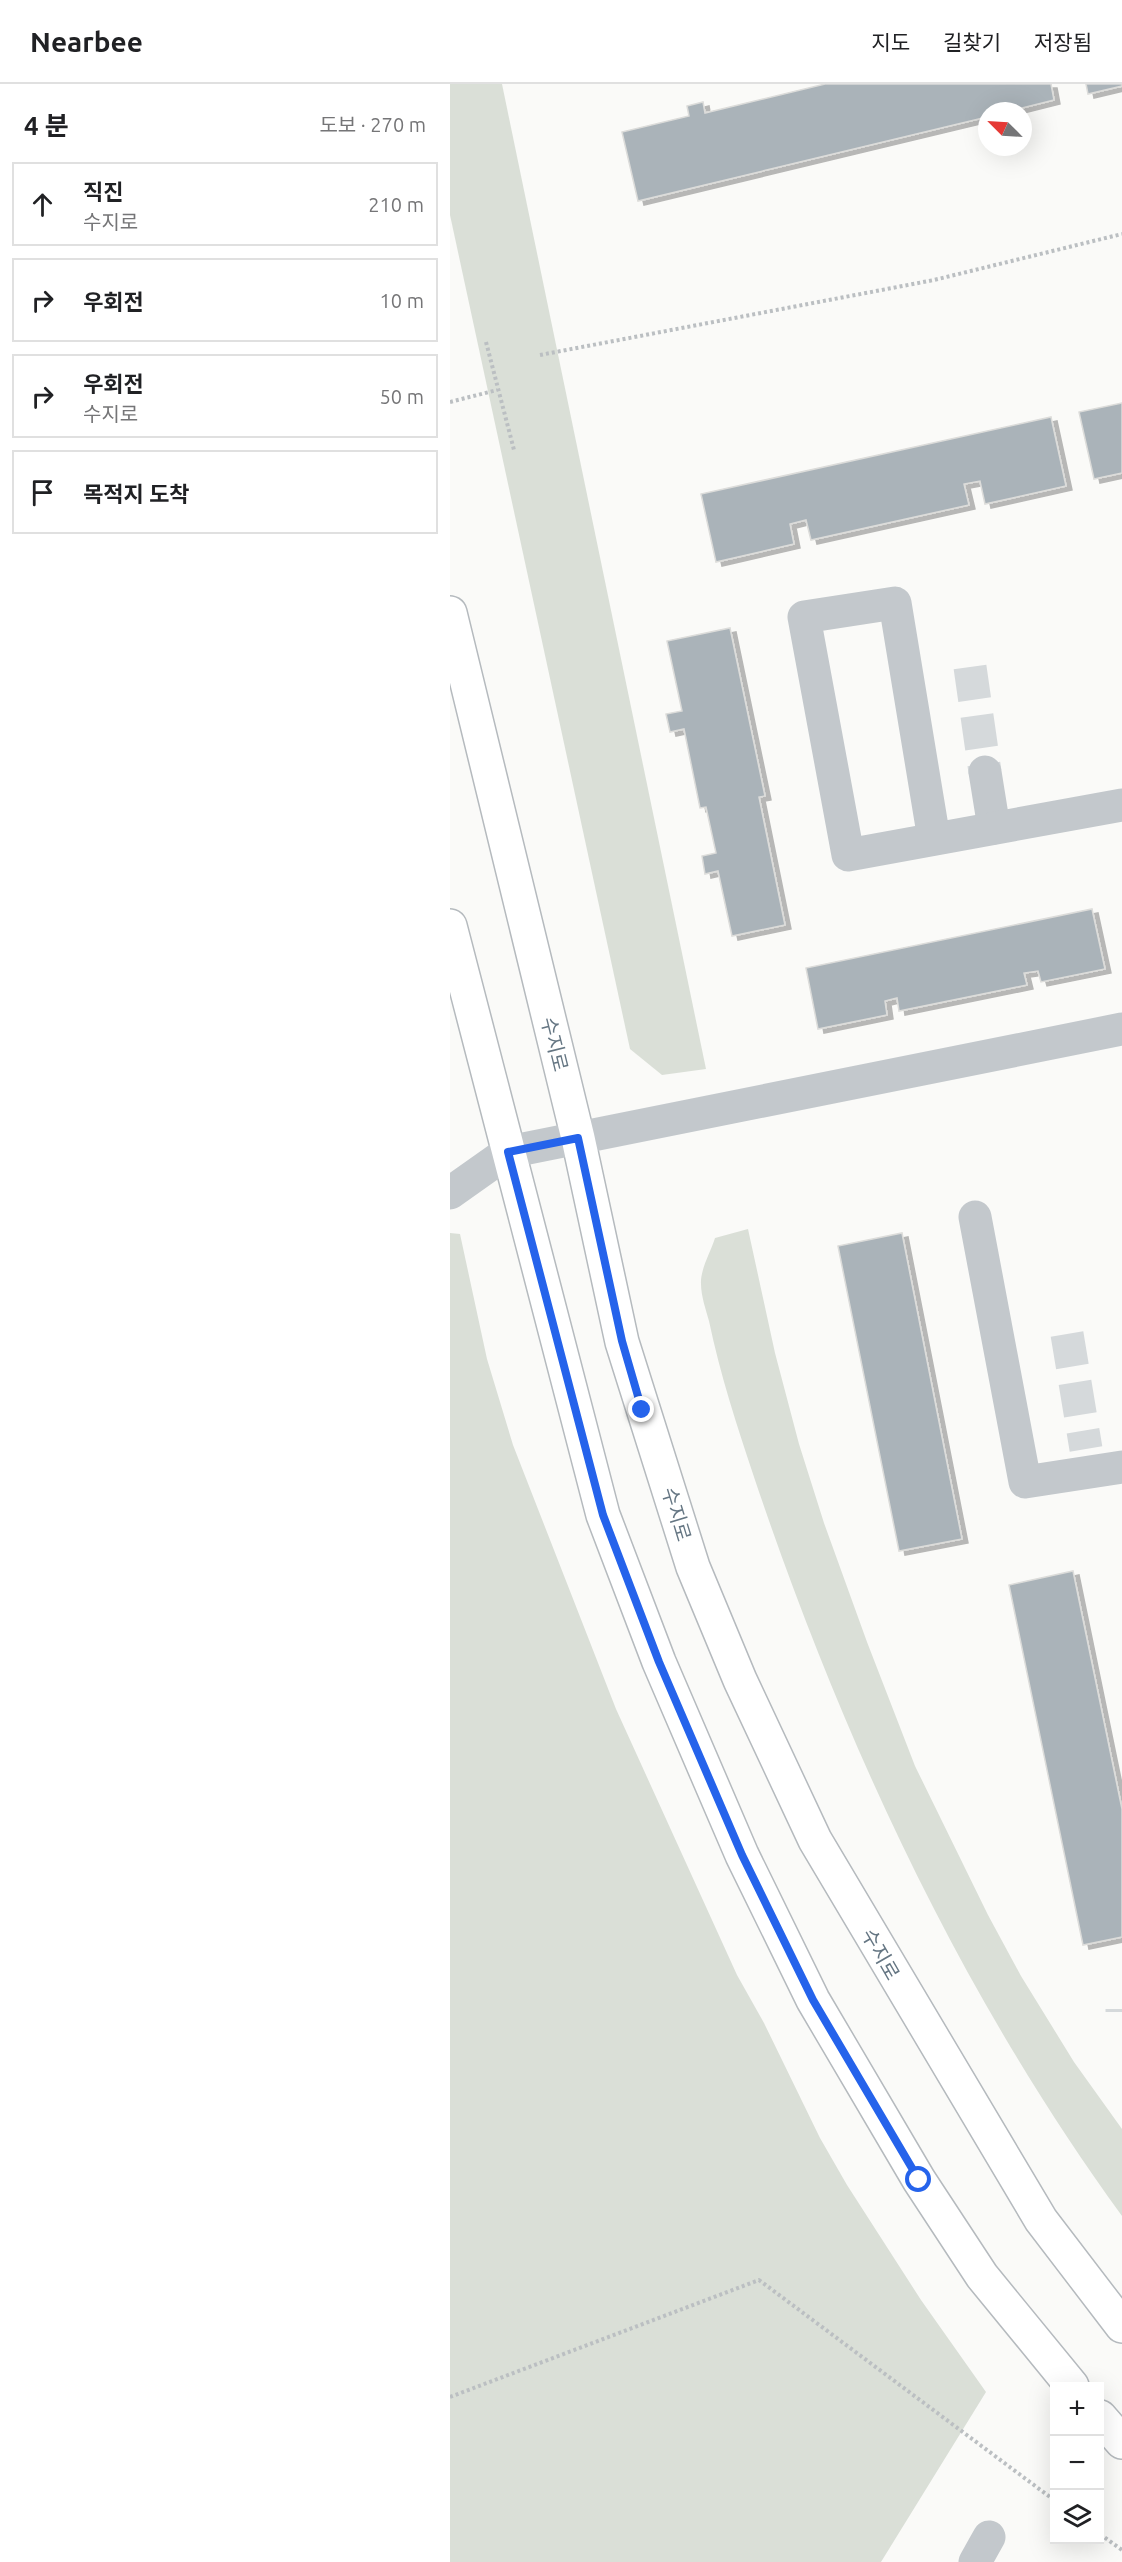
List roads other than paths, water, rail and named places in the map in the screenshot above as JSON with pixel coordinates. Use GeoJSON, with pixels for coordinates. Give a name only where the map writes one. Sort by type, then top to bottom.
{"type":"FeatureCollection","features":[{"type":"Feature","properties":{"kind":"main road","name":"수지로"},"geometry":{"type":"LineString","coordinates":[[450,613],[578,1138],[622,1341],[693,1567],[740,1680],[815,1840],[1041,2220],[1122,2326]]}},
{"type":"Feature","properties":{"kind":"main road"},"geometry":{"type":"LineString","coordinates":[[450,926],[603,1515],[659,1662],[742,1855],[813,2000],[919,2180],[982,2276],[1069,2382]]}},
{"type":"Feature","properties":{"kind":"main road"},"geometry":{"type":"LineString","coordinates":[[1104,2422],[1122,2442]]}},
{"type":"Feature","properties":{"kind":"street"},"geometry":{"type":"LineString","coordinates":[[934,839],[895,603],[804,617],[848,855],[1122,805]]}},
{"type":"Feature","properties":{"kind":"street"},"geometry":{"type":"LineString","coordinates":[[985,772],[994,828]]}},
{"type":"Feature","properties":{"kind":"street"},"geometry":{"type":"LineString","coordinates":[[450,1193],[508,1152],[1122,1029]]}},
{"type":"Feature","properties":{"kind":"street"},"geometry":{"type":"LineString","coordinates":[[975,1217],[1025,1482],[1100,1462]]}},
{"type":"Feature","properties":{"kind":"tunnel"},"geometry":{"type":"LineString","coordinates":[[970,667],[985,772]]}},
{"type":"Feature","properties":{"kind":"tunnel"},"geometry":{"type":"LineString","coordinates":[[1067,1334],[1086,1449]]}}]}
